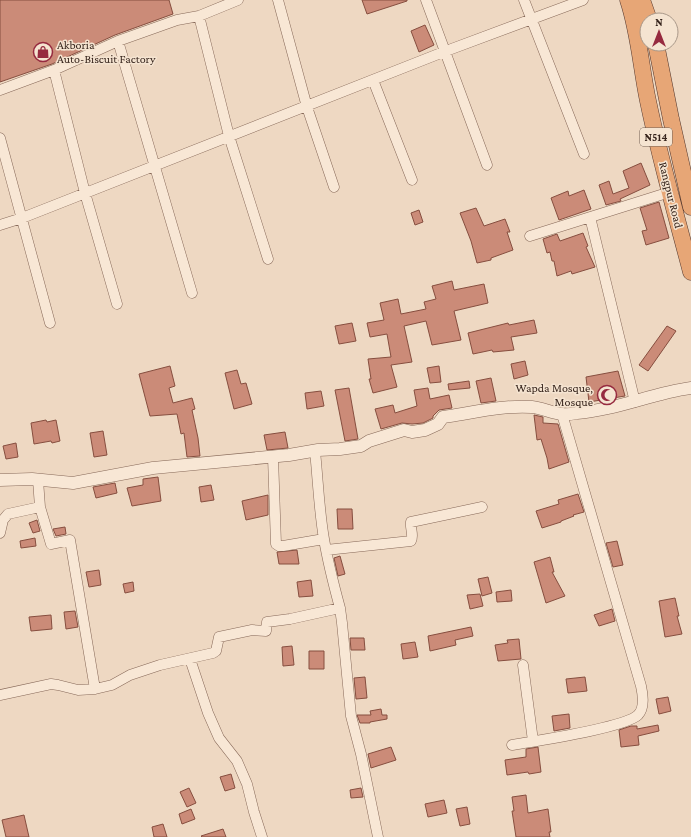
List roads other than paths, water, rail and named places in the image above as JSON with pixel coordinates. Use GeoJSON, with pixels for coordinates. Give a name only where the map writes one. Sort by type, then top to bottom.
{"type":"FeatureCollection","features":[{"type":"Feature","properties":{"kind":"highway","name":"Rangpur Road"},"geometry":{"type":"LineString","coordinates":[[628,0],[633,16],[648,100],[691,272]]}},
{"type":"Feature","properties":{"kind":"highway"},"geometry":{"type":"LineString","coordinates":[[642,0],[646,12]]}},
{"type":"Feature","properties":{"kind":"highway","name":"Rangpur Road"},"geometry":{"type":"LineString","coordinates":[[658,52],[691,207]]}},
{"type":"Feature","properties":{"kind":"street"},"geometry":{"type":"LineString","coordinates":[[0,90],[54,70],[118,41],[177,20],[199,16],[238,0]]}},
{"type":"Feature","properties":{"kind":"street"},"geometry":{"type":"LineString","coordinates":[[278,0],[307,107],[334,187]]}},
{"type":"Feature","properties":{"kind":"street"},"geometry":{"type":"LineString","coordinates":[[426,0],[487,165]]}},
{"type":"Feature","properties":{"kind":"street"},"geometry":{"type":"LineString","coordinates":[[524,0],[584,154]]}},
{"type":"Feature","properties":{"kind":"street"},"geometry":{"type":"LineString","coordinates":[[0,225],[85,194],[446,51],[583,0]]}},
{"type":"Feature","properties":{"kind":"street"},"geometry":{"type":"LineString","coordinates":[[199,16],[229,136],[268,259]]}},
{"type":"Feature","properties":{"kind":"street"},"geometry":{"type":"LineString","coordinates":[[118,41],[192,293]]}},
{"type":"Feature","properties":{"kind":"street"},"geometry":{"type":"LineString","coordinates":[[54,70],[85,194],[117,304]]}},
{"type":"Feature","properties":{"kind":"street"},"geometry":{"type":"LineString","coordinates":[[372,80],[412,180]]}},
{"type":"Feature","properties":{"kind":"street"},"geometry":{"type":"LineString","coordinates":[[0,138],[50,323]]}},
{"type":"Feature","properties":{"kind":"street"},"geometry":{"type":"LineString","coordinates":[[530,236],[670,192]]}},
{"type":"Feature","properties":{"kind":"street"},"geometry":{"type":"LineString","coordinates":[[590,216],[635,402]]}},
{"type":"Feature","properties":{"kind":"street"},"geometry":{"type":"LineString","coordinates":[[0,480],[38,480],[73,483],[152,468],[273,457],[361,446],[369,441],[404,430],[412,432],[425,430],[438,424],[443,417],[504,408],[532,407],[562,414],[578,413],[635,402],[666,393],[691,388]]}},
{"type":"Feature","properties":{"kind":"street"},"geometry":{"type":"LineString","coordinates":[[512,745],[612,726],[638,715],[642,708],[643,696],[641,686],[562,414]]}},
{"type":"Feature","properties":{"kind":"street"},"geometry":{"type":"LineString","coordinates":[[315,451],[316,474],[324,539],[332,579],[340,608],[351,716],[361,754],[378,837]]}},
{"type":"Feature","properties":{"kind":"street"},"geometry":{"type":"LineString","coordinates":[[273,457],[276,544],[283,546],[324,539]]}},
{"type":"Feature","properties":{"kind":"street"},"geometry":{"type":"LineString","coordinates":[[38,480],[40,507],[51,544],[70,540],[95,689]]}},
{"type":"Feature","properties":{"kind":"street"},"geometry":{"type":"LineString","coordinates":[[0,534],[3,520],[8,514],[40,507]]}},
{"type":"Feature","properties":{"kind":"street"},"geometry":{"type":"LineString","coordinates":[[326,550],[411,541],[411,522],[482,507]]}},
{"type":"Feature","properties":{"kind":"street"},"geometry":{"type":"LineString","coordinates":[[0,695],[51,684],[58,684],[78,690],[95,689],[112,685],[130,675],[160,665],[190,659],[216,651],[219,637],[252,630],[266,631],[267,622],[290,619],[340,608]]}},
{"type":"Feature","properties":{"kind":"street"},"geometry":{"type":"LineString","coordinates":[[190,659],[208,713],[219,738],[237,761],[247,784],[262,837]]}},
{"type":"Feature","properties":{"kind":"street"},"geometry":{"type":"LineString","coordinates":[[523,665],[533,741]]}},
{"type":"Feature","properties":{"kind":"place","name":"Akboria Auto-Biscuit Factory"},"geometry":{"type":"Point","coordinates":[43,52]}},
{"type":"Feature","properties":{"kind":"place","name":"Wapda Mosque, Mosque"},"geometry":{"type":"Point","coordinates":[607,395]}}]}
